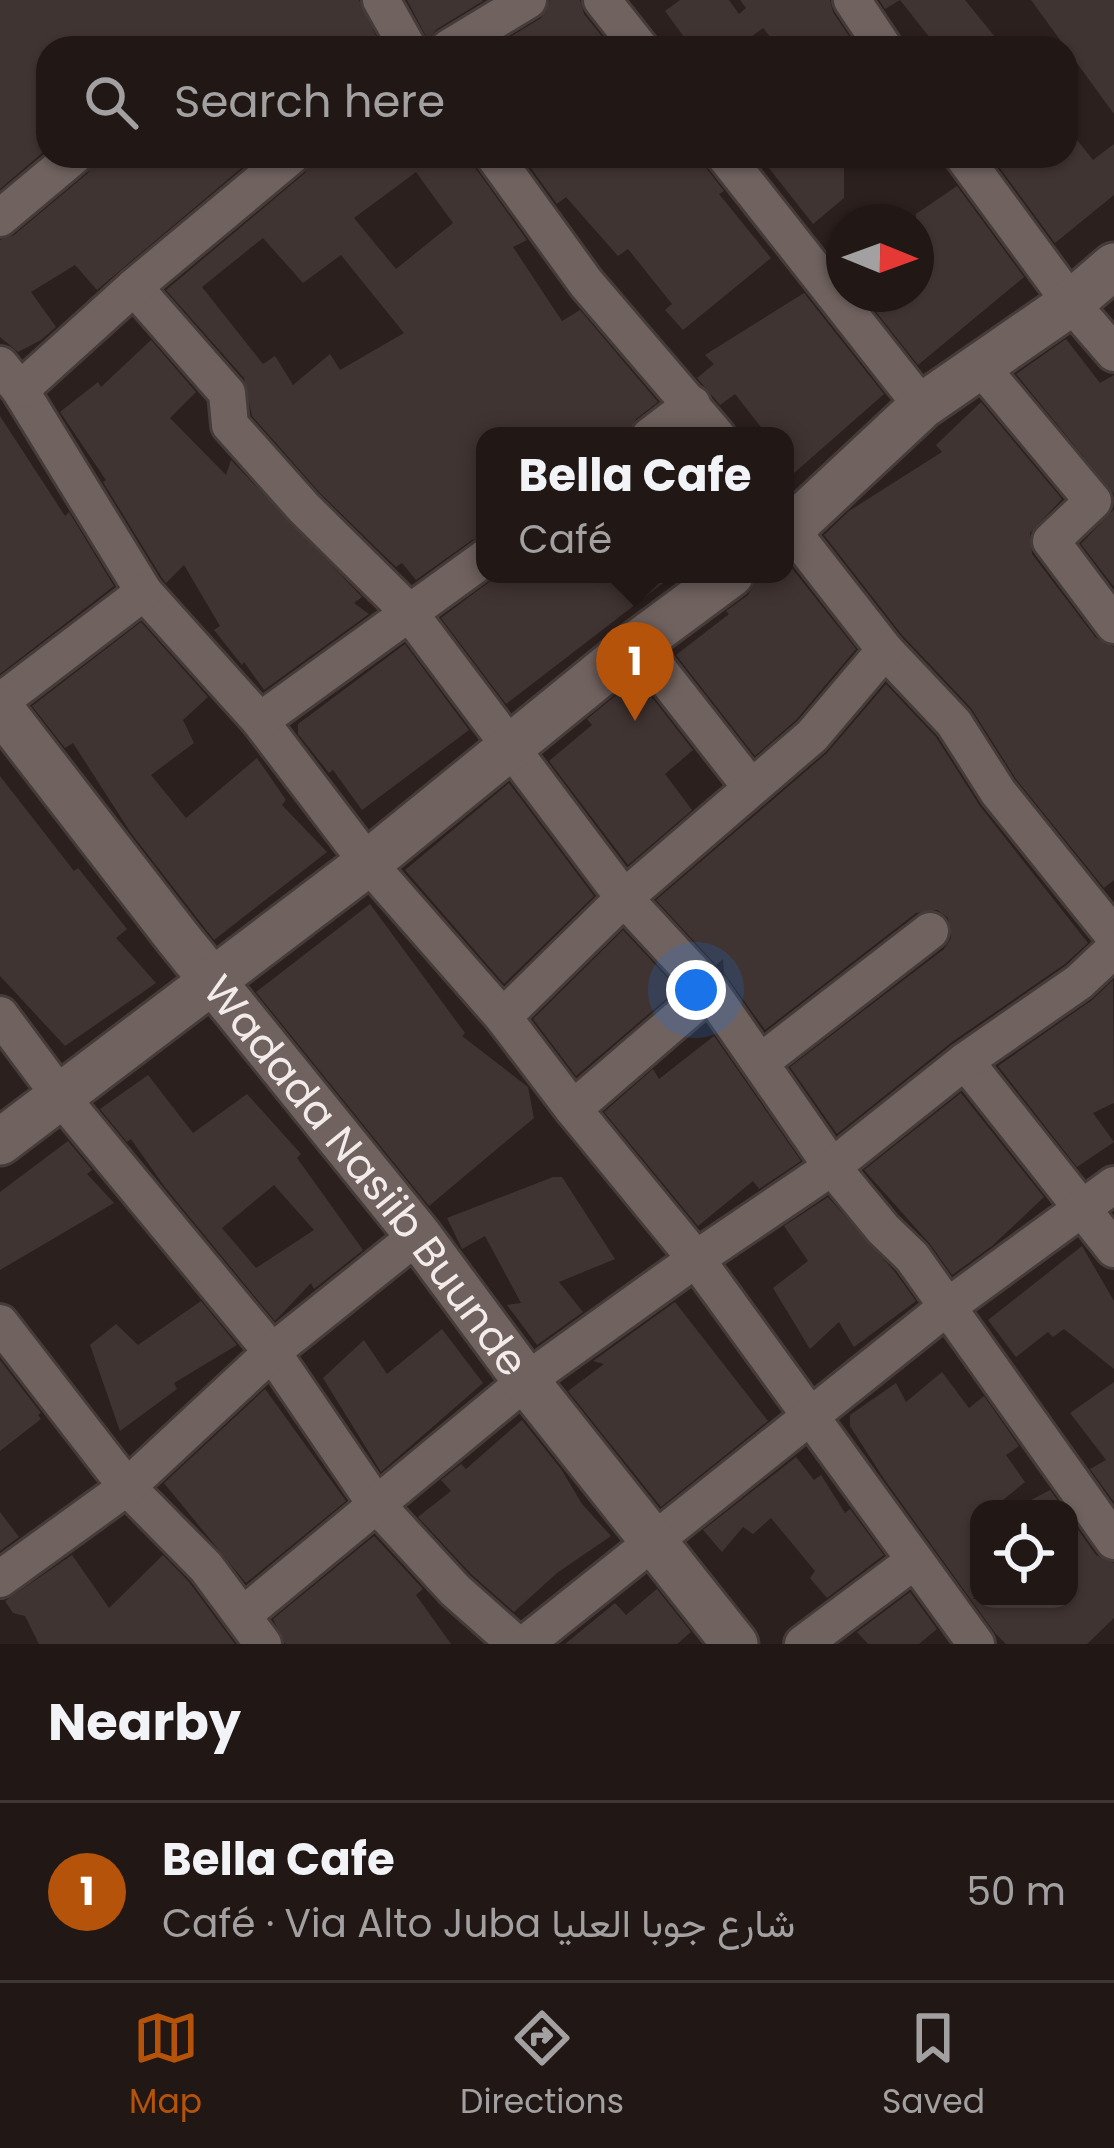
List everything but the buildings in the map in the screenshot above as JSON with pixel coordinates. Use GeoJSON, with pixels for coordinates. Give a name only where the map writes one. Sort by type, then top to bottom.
{"type":"FeatureCollection","features":[{"type":"Feature","properties":{"kind":"street"},"geometry":{"type":"LineString","coordinates":[[382,0],[402,36]]}},
{"type":"Feature","properties":{"kind":"street"},"geometry":{"type":"LineString","coordinates":[[469,36],[528,0]]}},
{"type":"Feature","properties":{"kind":"street"},"geometry":{"type":"LineString","coordinates":[[602,0],[630,36]]}},
{"type":"Feature","properties":{"kind":"street"},"geometry":{"type":"LineString","coordinates":[[852,0],[876,36]]}},
{"type":"Feature","properties":{"kind":"street"},"geometry":{"type":"LineString","coordinates":[[0,218],[60,168]]}},
{"type":"Feature","properties":{"kind":"street"},"geometry":{"type":"LineString","coordinates":[[277,168],[134,287],[10,378],[144,592],[260,721],[368,863],[503,1016],[696,1258],[976,1644]]}},
{"type":"Feature","properties":{"kind":"street"},"geometry":{"type":"LineString","coordinates":[[503,168],[586,283],[710,427]]}},
{"type":"Feature","properties":{"kind":"street"},"geometry":{"type":"LineString","coordinates":[[734,168],[922,406]]}},
{"type":"Feature","properties":{"kind":"street"},"geometry":{"type":"LineString","coordinates":[[972,168],[1071,303],[1114,353]]}},
{"type":"Feature","properties":{"kind":"street"},"geometry":{"type":"LineString","coordinates":[[794,523],[922,406],[1071,303],[1114,266]]}},
{"type":"Feature","properties":{"kind":"street"},"geometry":{"type":"LineString","coordinates":[[134,287],[226,393],[230,424],[304,508],[408,611],[624,898],[710,991],[832,1167],[912,1257],[1114,1541]]}},
{"type":"Feature","properties":{"kind":"street"},"geometry":{"type":"LineString","coordinates":[[980,367],[1104,493],[1051,541],[1114,625]]}},
{"type":"Feature","properties":{"kind":"street"},"geometry":{"type":"LineString","coordinates":[[662,427],[692,404]]}},
{"type":"Feature","properties":{"kind":"street"},"geometry":{"type":"LineString","coordinates":[[794,538],[885,650],[954,723],[998,792],[1114,936]]}},
{"type":"Feature","properties":{"kind":"street"},"geometry":{"type":"LineString","coordinates":[[260,721],[476,564]]}},
{"type":"Feature","properties":{"kind":"street"},"geometry":{"type":"LineString","coordinates":[[0,1142],[368,863],[719,583]]}},
{"type":"Feature","properties":{"kind":"street"},"geometry":{"type":"LineString","coordinates":[[0,705],[144,592]]}},
{"type":"Feature","properties":{"kind":"street"},"geometry":{"type":"LineString","coordinates":[[638,643],[750,786]]}},
{"type":"Feature","properties":{"kind":"street"},"geometry":{"type":"LineString","coordinates":[[503,1016],[624,898],[812,736],[885,650]]}},
{"type":"Feature","properties":{"kind":"street","name":"Wadada Nasiib Buunde"},"geometry":{"type":"LineString","coordinates":[[0,705],[735,1644]]}},
{"type":"Feature","properties":{"kind":"street"},"geometry":{"type":"LineString","coordinates":[[762,1061],[930,932]]}},
{"type":"Feature","properties":{"kind":"street"},"geometry":{"type":"LineString","coordinates":[[0,1323],[127,1487],[206,1567],[253,1630],[375,1503],[526,1381],[832,1167],[965,1061],[1079,982],[1114,949]]}},
{"type":"Feature","properties":{"kind":"street"},"geometry":{"type":"LineString","coordinates":[[573,1109],[710,991]]}},
{"type":"Feature","properties":{"kind":"street"},"geometry":{"type":"LineString","coordinates":[[0,1015],[61,1097],[272,1352],[375,1503],[455,1590],[520,1644],[947,1306],[1114,1185]]}},
{"type":"Feature","properties":{"kind":"street"},"geometry":{"type":"LineString","coordinates":[[965,1061],[1114,1249]]}},
{"type":"Feature","properties":{"kind":"street"},"geometry":{"type":"LineString","coordinates":[[0,1579],[127,1487],[272,1352],[418,1235]]}},
{"type":"Feature","properties":{"kind":"street"},"geometry":{"type":"LineString","coordinates":[[803,1644],[914,1561]]}},
{"type":"Feature","properties":{"kind":"place","name":"Bella Cafe"},"geometry":{"type":"Point","coordinates":[635,721]}}]}
